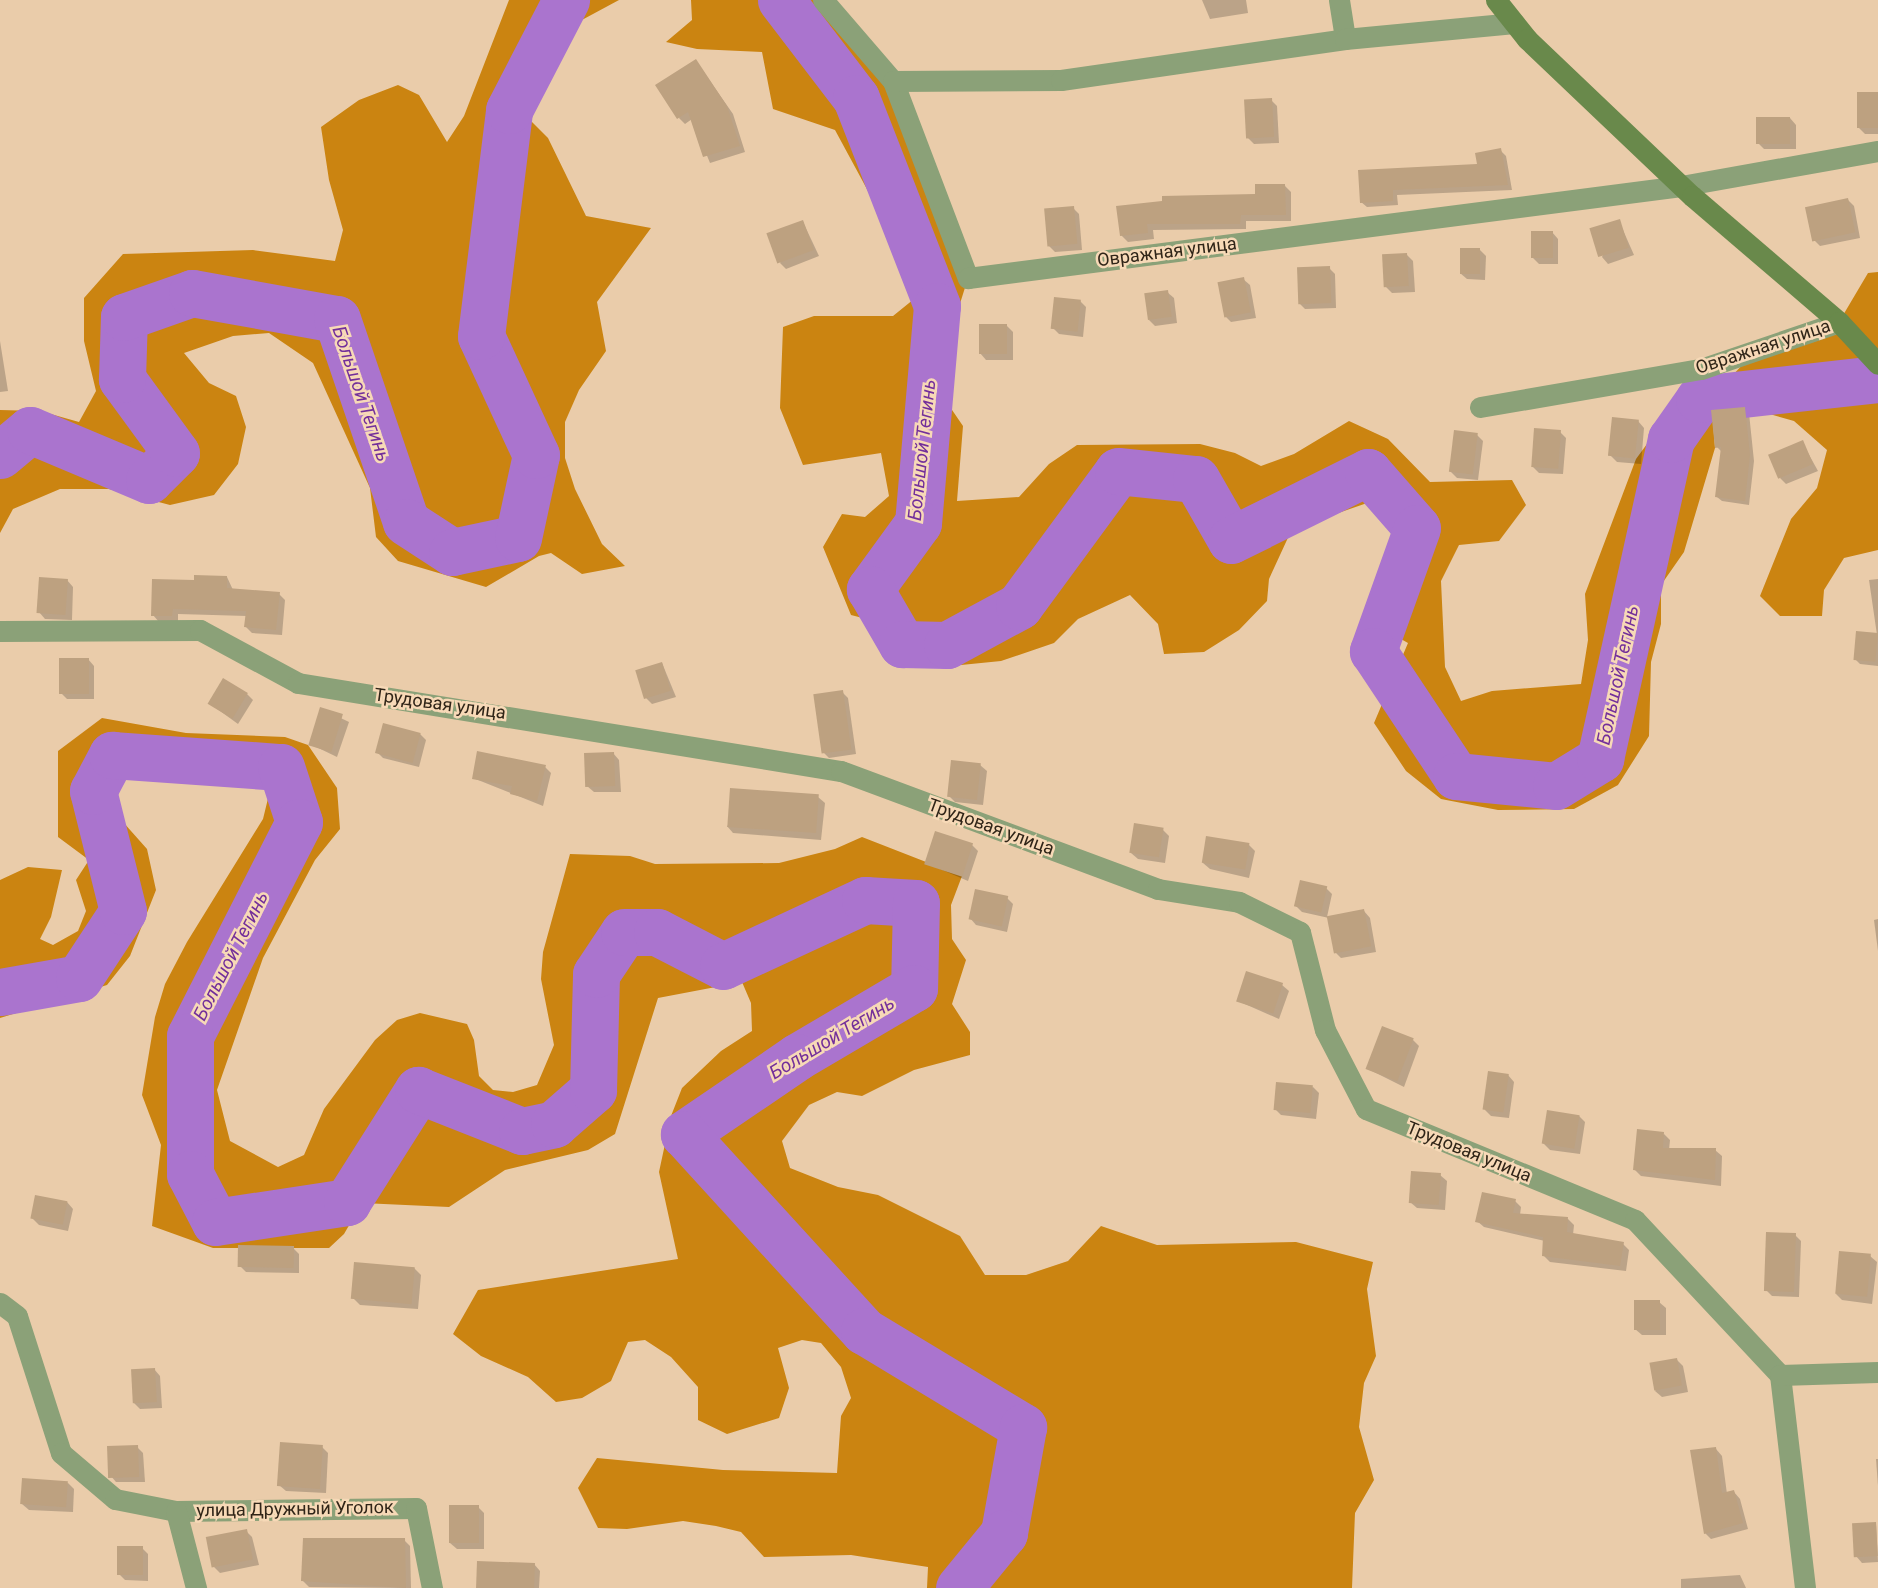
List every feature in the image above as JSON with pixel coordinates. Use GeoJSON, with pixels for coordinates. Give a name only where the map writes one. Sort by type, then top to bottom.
{"type":"FeatureCollection","features":[{"type":"Feature","properties":{"kind":"street","name":"Овражная улица"},"geometry":{"type":"LineString","coordinates":[[823,0],[893,81],[968,278],[1681,186],[1878,151]]}},
{"type":"Feature","properties":{"kind":"street"},"geometry":{"type":"LineString","coordinates":[[1339,0],[1345,38]]}},
{"type":"Feature","properties":{"kind":"street","name":"Овражная улица"},"geometry":{"type":"LineString","coordinates":[[1496,0],[1514,23],[1681,186],[1839,322],[1878,364]]}},
{"type":"Feature","properties":{"kind":"street"},"geometry":{"type":"LineString","coordinates":[[893,81],[1061,80],[1345,38],[1514,23]]}},
{"type":"Feature","properties":{"kind":"street","name":"Овражная улица"},"geometry":{"type":"LineString","coordinates":[[1480,407],[1701,369],[1839,322]]}},
{"type":"Feature","properties":{"kind":"street","name":"Трудовая улица"},"geometry":{"type":"LineString","coordinates":[[0,631],[200,630],[298,683],[841,771],[1158,889],[1239,902],[1300,932],[1325,1030],[1366,1109],[1635,1220],[1780,1375]]}},
{"type":"Feature","properties":{"kind":"street","name":"улица Дружный Уголок"},"geometry":{"type":"LineString","coordinates":[[0,1303],[17,1316],[61,1453],[115,1499],[176,1511],[416,1508],[432,1588]]}},
{"type":"Feature","properties":{"kind":"street"},"geometry":{"type":"LineString","coordinates":[[1805,1588],[1780,1375],[1878,1372]]}},
{"type":"Feature","properties":{"kind":"street","name":"улица Дружный Уголок"},"geometry":{"type":"LineString","coordinates":[[176,1511],[195,1588]]}},
{"type":"Feature","properties":{"kind":"shaded area"},"geometry":{"type":"Polygon","coordinates":[[[509,0],[619,0],[567,28],[535,78],[529,119],[548,138],[586,216],[651,228],[597,302],[606,351],[579,390],[565,422],[565,458],[575,489],[602,544],[625,566],[582,574],[551,553],[539,556],[486,587],[398,561],[376,537],[370,488],[313,363],[269,333],[233,336],[184,353],[209,383],[236,396],[246,427],[238,464],[214,495],[170,505],[109,489],[60,489],[13,509],[0,533],[0,410],[40,411],[79,422],[96,391],[84,341],[84,298],[123,254],[253,250],[335,261],[343,230],[329,180],[321,127],[359,100],[398,85],[419,95],[447,142],[464,116],[509,0]]]}},
{"type":"Feature","properties":{"kind":"shaded area"},"geometry":{"type":"Polygon","coordinates":[[[691,0],[823,0],[893,81],[968,278],[943,358],[950,407],[963,426],[957,501],[1019,497],[1049,464],[1077,445],[1200,444],[1235,453],[1261,466],[1294,454],[1349,421],[1388,439],[1430,482],[1512,480],[1526,505],[1499,541],[1459,545],[1441,581],[1445,667],[1461,701],[1492,691],[1581,684],[1588,640],[1585,594],[1636,459],[1688,388],[1732,376],[1756,350],[1839,322],[1868,273],[1878,272],[1878,550],[1844,558],[1824,590],[1822,616],[1780,616],[1760,596],[1791,519],[1817,488],[1827,450],[1794,421],[1745,407],[1712,410],[1715,448],[1684,552],[1661,585],[1661,624],[1651,662],[1649,736],[1618,785],[1574,809],[1498,810],[1441,799],[1406,771],[1374,723],[1408,643],[1367,620],[1396,523],[1370,502],[1292,529],[1269,579],[1267,601],[1239,630],[1204,652],[1164,654],[1158,624],[1130,595],[1078,619],[1054,643],[1001,661],[961,665],[919,661],[909,630],[851,615],[823,547],[842,514],[865,517],[889,496],[881,453],[803,465],[780,408],[783,327],[814,316],[893,316],[914,299],[908,265],[835,130],[773,109],[762,52],[697,49],[666,42],[692,20],[691,0]]]}},
{"type":"Feature","properties":{"kind":"shaded area"},"geometry":{"type":"Polygon","coordinates":[[[102,718],[186,733],[285,737],[308,745],[337,788],[340,829],[315,860],[263,958],[217,1090],[230,1141],[278,1167],[304,1155],[324,1109],[375,1040],[397,1020],[420,1013],[467,1024],[474,1040],[479,1076],[493,1090],[513,1092],[537,1085],[554,1045],[541,979],[543,952],[570,854],[630,856],[655,864],[779,863],[835,849],[862,837],[962,876],[951,905],[952,939],[966,960],[952,1004],[970,1032],[970,1055],[914,1070],[862,1096],[837,1092],[809,1105],[782,1141],[790,1168],[838,1187],[878,1195],[960,1236],[985,1275],[1026,1275],[1068,1261],[1101,1226],[1157,1245],[1296,1242],[1373,1262],[1367,1289],[1376,1356],[1364,1383],[1359,1427],[1374,1480],[1355,1513],[1352,1588],[927,1588],[928,1567],[851,1555],[764,1557],[741,1532],[716,1526],[683,1521],[627,1529],[598,1528],[578,1488],[597,1458],[723,1470],[837,1473],[841,1416],[851,1398],[841,1367],[821,1343],[802,1340],[778,1348],[789,1388],[779,1418],[727,1434],[698,1420],[698,1387],[671,1357],[645,1340],[628,1342],[611,1381],[582,1398],[556,1402],[528,1377],[481,1356],[453,1334],[478,1290],[678,1259],[659,1172],[671,1116],[682,1088],[721,1051],[752,1031],[751,1003],[742,982],[658,998],[615,1134],[588,1150],[505,1170],[449,1207],[362,1203],[344,1234],[329,1248],[213,1248],[152,1226],[161,1145],[142,1095],[155,1017],[165,984],[187,942],[263,819],[273,778],[179,770],[145,771],[117,781],[107,804],[147,849],[156,890],[130,956],[107,985],[0,1018],[0,880],[28,867],[62,870],[51,917],[40,939],[53,945],[78,931],[86,911],[76,880],[89,860],[58,837],[58,751],[102,718]]]}},
{"type":"Feature","properties":{"kind":"building"},"geometry":{"type":"Polygon","coordinates":[[[696,59],[727,106],[740,146],[703,157],[688,112],[677,119],[655,85],[696,59]]]}},
{"type":"Feature","properties":{"kind":"building"},"geometry":{"type":"Polygon","coordinates":[[[1857,92],[1878,92],[1878,128],[1857,128],[1857,92]]]}},
{"type":"Feature","properties":{"kind":"building"},"geometry":{"type":"Polygon","coordinates":[[[1272,98],[1274,137],[1246,138],[1244,99],[1272,98]]]}},
{"type":"Feature","properties":{"kind":"building"},"geometry":{"type":"Polygon","coordinates":[[[1756,117],[1790,117],[1790,144],[1756,144],[1756,117]]]}},
{"type":"Feature","properties":{"kind":"building"},"geometry":{"type":"Polygon","coordinates":[[[1501,148],[1508,185],[1393,190],[1393,201],[1360,203],[1358,170],[1477,164],[1475,153],[1501,148]]]}},
{"type":"Feature","properties":{"kind":"building"},"geometry":{"type":"Polygon","coordinates":[[[1255,184],[1285,184],[1286,215],[1241,215],[1240,224],[1147,224],[1148,233],[1120,236],[1116,206],[1162,201],[1162,196],[1255,194],[1255,184]]]}},
{"type":"Feature","properties":{"kind":"building"},"geometry":{"type":"Polygon","coordinates":[[[1848,198],[1855,232],[1812,241],[1805,207],[1848,198]]]}},
{"type":"Feature","properties":{"kind":"building"},"geometry":{"type":"Polygon","coordinates":[[[1074,206],[1077,244],[1047,246],[1044,209],[1074,206]]]}},
{"type":"Feature","properties":{"kind":"building"},"geometry":{"type":"Polygon","coordinates":[[[1620,219],[1629,248],[1598,257],[1589,228],[1620,219]]]}},
{"type":"Feature","properties":{"kind":"building"},"geometry":{"type":"Polygon","coordinates":[[[803,220],[814,250],[777,263],[766,233],[803,220]]]}},
{"type":"Feature","properties":{"kind":"building"},"geometry":{"type":"Polygon","coordinates":[[[1531,231],[1553,231],[1553,258],[1531,258],[1531,231]]]}},
{"type":"Feature","properties":{"kind":"building"},"geometry":{"type":"Polygon","coordinates":[[[1460,248],[1480,248],[1480,274],[1460,274],[1460,248]]]}},
{"type":"Feature","properties":{"kind":"building"},"geometry":{"type":"Polygon","coordinates":[[[1407,253],[1409,286],[1384,287],[1382,254],[1407,253]]]}},
{"type":"Feature","properties":{"kind":"building"},"geometry":{"type":"Polygon","coordinates":[[[1330,266],[1331,303],[1298,304],[1297,267],[1330,266]]]}},
{"type":"Feature","properties":{"kind":"building"},"geometry":{"type":"Polygon","coordinates":[[[1244,277],[1251,312],[1224,317],[1217,282],[1244,277]]]}},
{"type":"Feature","properties":{"kind":"building"},"geometry":{"type":"Polygon","coordinates":[[[1168,290],[1172,317],[1148,320],[1144,293],[1168,290]]]}},
{"type":"Feature","properties":{"kind":"building"},"geometry":{"type":"Polygon","coordinates":[[[1054,297],[1081,300],[1078,332],[1051,329],[1054,297]]]}},
{"type":"Feature","properties":{"kind":"building"},"geometry":{"type":"Polygon","coordinates":[[[979,324],[1007,324],[1007,354],[979,354],[979,324]]]}},
{"type":"Feature","properties":{"kind":"building"},"geometry":{"type":"Polygon","coordinates":[[[1745,407],[1750,455],[1745,501],[1715,497],[1721,447],[1715,448],[1711,410],[1745,407]]]}},
{"type":"Feature","properties":{"kind":"building"},"geometry":{"type":"Polygon","coordinates":[[[1612,417],[1639,420],[1635,459],[1608,456],[1612,417]]]}},
{"type":"Feature","properties":{"kind":"building"},"geometry":{"type":"Polygon","coordinates":[[[1534,428],[1561,430],[1558,469],[1531,467],[1534,428]]]}},
{"type":"Feature","properties":{"kind":"building"},"geometry":{"type":"Polygon","coordinates":[[[1454,430],[1478,433],[1473,475],[1449,472],[1454,430]]]}},
{"type":"Feature","properties":{"kind":"building"},"geometry":{"type":"Polygon","coordinates":[[[1803,440],[1813,464],[1778,479],[1768,455],[1803,440]]]}},
{"type":"Feature","properties":{"kind":"building"},"geometry":{"type":"Polygon","coordinates":[[[194,575],[227,576],[227,588],[280,592],[276,630],[244,627],[246,611],[173,609],[172,616],[151,616],[152,579],[194,580],[194,575]]]}},
{"type":"Feature","properties":{"kind":"building"},"geometry":{"type":"Polygon","coordinates":[[[39,577],[68,579],[65,615],[36,613],[39,577]]]}},
{"type":"Feature","properties":{"kind":"building"},"geometry":{"type":"Polygon","coordinates":[[[1856,631],[1878,633],[1875,662],[1853,660],[1856,631]]]}},
{"type":"Feature","properties":{"kind":"building"},"geometry":{"type":"Polygon","coordinates":[[[59,658],[89,658],[89,694],[59,694],[59,658]]]}},
{"type":"Feature","properties":{"kind":"building"},"geometry":{"type":"Polygon","coordinates":[[[662,662],[671,691],[644,699],[635,670],[662,662]]]}},
{"type":"Feature","properties":{"kind":"building"},"geometry":{"type":"Polygon","coordinates":[[[223,678],[248,693],[232,719],[208,704],[223,678]]]}},
{"type":"Feature","properties":{"kind":"building"},"geometry":{"type":"Polygon","coordinates":[[[843,690],[851,749],[822,754],[813,694],[843,690]]]}},
{"type":"Feature","properties":{"kind":"building"},"geometry":{"type":"Polygon","coordinates":[[[320,707],[343,714],[331,752],[308,745],[320,707]]]}},
{"type":"Feature","properties":{"kind":"building"},"geometry":{"type":"Polygon","coordinates":[[[383,723],[421,733],[413,763],[375,753],[383,723]]]}},
{"type":"Feature","properties":{"kind":"building"},"geometry":{"type":"Polygon","coordinates":[[[477,751],[546,765],[537,801],[510,794],[512,786],[472,779],[477,751]]]}},
{"type":"Feature","properties":{"kind":"building"},"geometry":{"type":"Polygon","coordinates":[[[614,752],[615,786],[585,787],[584,753],[614,752]]]}},
{"type":"Feature","properties":{"kind":"building"},"geometry":{"type":"Polygon","coordinates":[[[951,760],[981,763],[977,800],[947,797],[951,760]]]}},
{"type":"Feature","properties":{"kind":"building"},"geometry":{"type":"Polygon","coordinates":[[[730,788],[819,794],[816,833],[727,827],[730,788]]]}},
{"type":"Feature","properties":{"kind":"building"},"geometry":{"type":"Polygon","coordinates":[[[1134,823],[1164,828],[1159,857],[1129,853],[1134,823]]]}},
{"type":"Feature","properties":{"kind":"building"},"geometry":{"type":"Polygon","coordinates":[[[935,831],[973,843],[962,877],[924,864],[935,831]]]}},
{"type":"Feature","properties":{"kind":"building"},"geometry":{"type":"Polygon","coordinates":[[[1206,836],[1249,843],[1245,870],[1202,863],[1206,836]]]}},
{"type":"Feature","properties":{"kind":"building"},"geometry":{"type":"Polygon","coordinates":[[[1300,880],[1327,886],[1321,913],[1294,906],[1300,880]]]}},
{"type":"Feature","properties":{"kind":"building"},"geometry":{"type":"Polygon","coordinates":[[[975,889],[1008,896],[1002,926],[969,919],[975,889]]]}},
{"type":"Feature","properties":{"kind":"building"},"geometry":{"type":"Polygon","coordinates":[[[1364,909],[1371,946],[1334,954],[1327,916],[1364,909]]]}},
{"type":"Feature","properties":{"kind":"building"},"geometry":{"type":"Polygon","coordinates":[[[1246,971],[1283,983],[1273,1013],[1236,1001],[1246,971]]]}},
{"type":"Feature","properties":{"kind":"building"},"geometry":{"type":"Polygon","coordinates":[[[1382,1026],[1414,1038],[1397,1081],[1366,1069],[1382,1026]]]}},
{"type":"Feature","properties":{"kind":"building"},"geometry":{"type":"Polygon","coordinates":[[[1488,1071],[1509,1074],[1503,1113],[1483,1110],[1488,1071]]]}},
{"type":"Feature","properties":{"kind":"building"},"geometry":{"type":"Polygon","coordinates":[[[1276,1082],[1313,1085],[1310,1113],[1274,1110],[1276,1082]]]}},
{"type":"Feature","properties":{"kind":"building"},"geometry":{"type":"Polygon","coordinates":[[[1547,1110],[1580,1115],[1574,1149],[1542,1144],[1547,1110]]]}},
{"type":"Feature","properties":{"kind":"building"},"geometry":{"type":"Polygon","coordinates":[[[1637,1129],[1664,1132],[1663,1148],[1716,1148],[1715,1180],[1633,1170],[1637,1129]]]}},
{"type":"Feature","properties":{"kind":"building"},"geometry":{"type":"Polygon","coordinates":[[[1411,1171],[1441,1173],[1439,1205],[1409,1203],[1411,1171]]]}},
{"type":"Feature","properties":{"kind":"building"},"geometry":{"type":"Polygon","coordinates":[[[1482,1192],[1516,1199],[1513,1213],[1568,1217],[1567,1232],[1624,1242],[1620,1266],[1542,1256],[1543,1237],[1475,1222],[1482,1192]]]}},
{"type":"Feature","properties":{"kind":"building"},"geometry":{"type":"Polygon","coordinates":[[[35,1195],[67,1201],[63,1225],[30,1219],[35,1195]]]}},
{"type":"Feature","properties":{"kind":"building"},"geometry":{"type":"Polygon","coordinates":[[[1766,1232],[1796,1233],[1794,1292],[1764,1291],[1766,1232]]]}},
{"type":"Feature","properties":{"kind":"building"},"geometry":{"type":"Polygon","coordinates":[[[238,1245],[294,1246],[294,1268],[238,1267],[238,1245]]]}},
{"type":"Feature","properties":{"kind":"building"},"geometry":{"type":"Polygon","coordinates":[[[1839,1251],[1871,1254],[1867,1297],[1835,1294],[1839,1251]]]}},
{"type":"Feature","properties":{"kind":"building"},"geometry":{"type":"Polygon","coordinates":[[[354,1262],[415,1267],[412,1304],[351,1299],[354,1262]]]}},
{"type":"Feature","properties":{"kind":"building"},"geometry":{"type":"Polygon","coordinates":[[[1634,1300],[1660,1300],[1660,1330],[1634,1330],[1634,1300]]]}},
{"type":"Feature","properties":{"kind":"building"},"geometry":{"type":"Polygon","coordinates":[[[1677,1358],[1682,1386],[1654,1390],[1649,1363],[1677,1358]]]}},
{"type":"Feature","properties":{"kind":"building"},"geometry":{"type":"Polygon","coordinates":[[[155,1368],[157,1402],[133,1403],[131,1369],[155,1368]]]}},
{"type":"Feature","properties":{"kind":"building"},"geometry":{"type":"Polygon","coordinates":[[[280,1442],[323,1445],[320,1489],[277,1486],[280,1442]]]}},
{"type":"Feature","properties":{"kind":"building"},"geometry":{"type":"Polygon","coordinates":[[[138,1445],[139,1477],[108,1478],[107,1446],[138,1445]]]}},
{"type":"Feature","properties":{"kind":"building"},"geometry":{"type":"Polygon","coordinates":[[[1716,1447],[1722,1493],[1734,1490],[1743,1523],[1704,1534],[1690,1450],[1716,1447]]]}},
{"type":"Feature","properties":{"kind":"building"},"geometry":{"type":"Polygon","coordinates":[[[22,1478],[68,1481],[66,1507],[20,1504],[22,1478]]]}},
{"type":"Feature","properties":{"kind":"building"},"geometry":{"type":"Polygon","coordinates":[[[449,1505],[479,1505],[479,1543],[449,1543],[449,1505]]]}},
{"type":"Feature","properties":{"kind":"building"},"geometry":{"type":"Polygon","coordinates":[[[1876,1522],[1878,1556],[1854,1557],[1852,1523],[1876,1522]]]}},
{"type":"Feature","properties":{"kind":"building"},"geometry":{"type":"Polygon","coordinates":[[[247,1529],[253,1559],[212,1567],[206,1537],[247,1529]]]}},
{"type":"Feature","properties":{"kind":"building"},"geometry":{"type":"Polygon","coordinates":[[[303,1538],[405,1538],[406,1588],[301,1581],[303,1538]]]}},
{"type":"Feature","properties":{"kind":"building"},"geometry":{"type":"Polygon","coordinates":[[[117,1546],[143,1546],[143,1575],[117,1575],[117,1546]]]}},
{"type":"Feature","properties":{"kind":"building"},"geometry":{"type":"Polygon","coordinates":[[[477,1561],[535,1563],[534,1588],[476,1588],[477,1561]]]}},
{"type":"Feature","properties":{"kind":"waterway","name":"Большой Тегинь"},"geometry":{"type":"LineString","coordinates":[[0,455],[30,430],[149,480],[176,453],[122,379],[124,317],[192,293],[337,319],[406,522],[452,552],[518,538],[536,455],[481,336],[509,110],[566,0]]}},
{"type":"Feature","properties":{"kind":"waterway","name":"Большой Тегинь"},"geometry":{"type":"LineString","coordinates":[[781,0],[856,98],[937,306],[918,523],[870,589],[902,644],[947,645],[1019,606],[1118,471],[1196,479],[1231,540],[1368,472],[1417,528],[1373,651],[1456,776],[1556,786],[1600,759],[1671,439],[1699,399],[1878,379]]}},
{"type":"Feature","properties":{"kind":"waterway","name":"Большой Тегинь"},"geometry":{"type":"LineString","coordinates":[[0,992],[79,978],[123,911],[93,791],[112,755],[281,767],[299,822],[190,1036],[190,1174],[215,1222],[347,1202],[418,1090],[522,1131],[554,1124],[593,1090],[596,974],[624,932],[657,932],[723,966],[865,900],[916,903],[914,988],[797,1057],[684,1134],[864,1331],[1023,1427],[1004,1533],[959,1588]]}}]}
